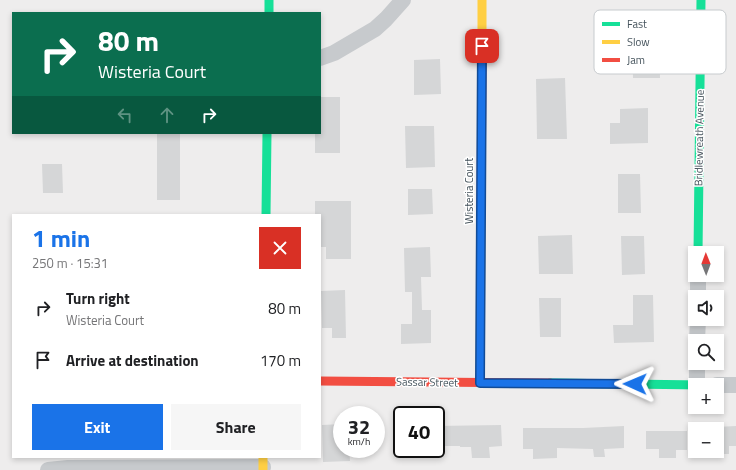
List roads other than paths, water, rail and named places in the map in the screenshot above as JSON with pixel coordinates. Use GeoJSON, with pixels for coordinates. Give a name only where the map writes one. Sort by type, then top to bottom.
{"type":"FeatureCollection","features":[{"type":"Feature","properties":{"kind":"street"},"geometry":{"type":"LineString","coordinates":[[269,0],[269,12]]}},
{"type":"Feature","properties":{"kind":"street"},"geometry":{"type":"LineString","coordinates":[[321,58],[334,53],[375,29],[403,0]]}},
{"type":"Feature","properties":{"kind":"street","name":"Wisteria Court"},"geometry":{"type":"LineString","coordinates":[[480,383],[482,0]]}},
{"type":"Feature","properties":{"kind":"street","name":"Bridlewreath Avenue"},"geometry":{"type":"LineString","coordinates":[[701,0],[701,10]]}},
{"type":"Feature","properties":{"kind":"street","name":"Bridlewreath Avenue"},"geometry":{"type":"LineString","coordinates":[[698,246],[700,74]]}},
{"type":"Feature","properties":{"kind":"street"},"geometry":{"type":"LineString","coordinates":[[266,214],[267,134]]}},
{"type":"Feature","properties":{"kind":"street","name":"Sassar Street"},"geometry":{"type":"LineString","coordinates":[[321,381],[688,385]]}},
{"type":"Feature","properties":{"kind":"street"},"geometry":{"type":"LineString","coordinates":[[724,385],[736,385]]}},
{"type":"Feature","properties":{"kind":"street"},"geometry":{"type":"LineString","coordinates":[[48,470],[75,468],[263,465]]}}]}
